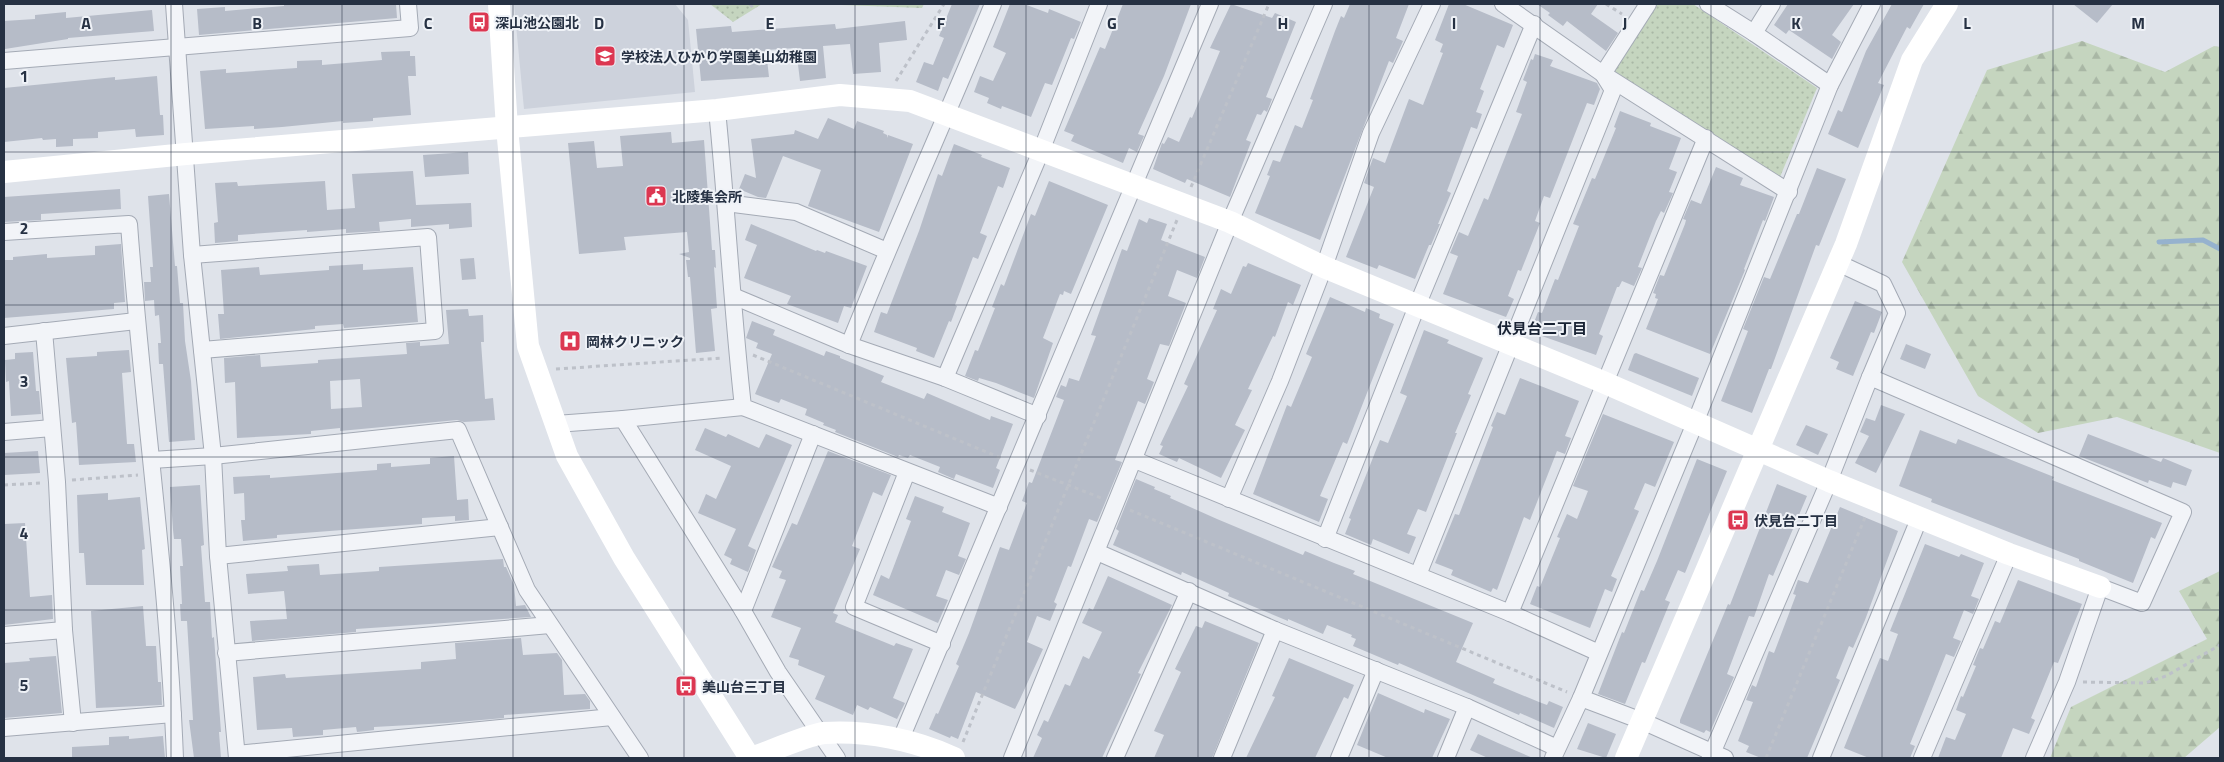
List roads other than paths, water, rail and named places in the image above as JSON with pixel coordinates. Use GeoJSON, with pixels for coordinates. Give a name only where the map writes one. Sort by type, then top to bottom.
{"type":"FeatureCollection","features":[{"type":"Feature","properties":{"kind":"street"},"geometry":{"type":"LineString","coordinates":[[174,4],[192,255],[213,456],[218,556],[237,756],[612,717]]}},
{"type":"Feature","properties":{"kind":"street"},"geometry":{"type":"LineString","coordinates":[[4,62],[410,28],[408,4]]}},
{"type":"Feature","properties":{"kind":"street"},"geometry":{"type":"LineString","coordinates":[[499,4],[507,128],[528,346],[567,456],[624,558],[751,758],[820,734],[873,734],[957,754]]}},
{"type":"Feature","properties":{"kind":"street"},"geometry":{"type":"LineString","coordinates":[[849,345],[887,251],[948,114],[993,4]]}},
{"type":"Feature","properties":{"kind":"street"},"geometry":{"type":"LineString","coordinates":[[945,378],[1041,152],[1099,4]]}},
{"type":"Feature","properties":{"kind":"street"},"geometry":{"type":"LineString","coordinates":[[900,741],[1210,4]]}},
{"type":"Feature","properties":{"kind":"street"},"geometry":{"type":"LineString","coordinates":[[1012,758],[1135,460],[1230,222],[1324,4]]}},
{"type":"Feature","properties":{"kind":"street"},"geometry":{"type":"LineString","coordinates":[[1229,499],[1280,381],[1324,267],[1371,132],[1432,4]]}},
{"type":"Feature","properties":{"kind":"street"},"geometry":{"type":"LineString","coordinates":[[1503,4],[1603,74],[1789,192]]}},
{"type":"Feature","properties":{"kind":"street"},"geometry":{"type":"LineString","coordinates":[[1603,74],[1648,4]]}},
{"type":"Feature","properties":{"kind":"street"},"geometry":{"type":"LineString","coordinates":[[1708,4],[1830,85]]}},
{"type":"Feature","properties":{"kind":"street"},"geometry":{"type":"LineString","coordinates":[[1754,33],[1772,4]]}},
{"type":"Feature","properties":{"kind":"street"},"geometry":{"type":"LineString","coordinates":[[1097,552],[1190,591],[1275,630],[1467,707],[1555,753],[1581,698],[1695,423],[1789,192],[1830,85],[1872,4]]}},
{"type":"Feature","properties":{"kind":"street"},"geometry":{"type":"LineString","coordinates":[[1626,758],[1838,263],[1912,60],[1947,4]]}},
{"type":"Feature","properties":{"kind":"street"},"geometry":{"type":"LineString","coordinates":[[1325,539],[1416,306],[1534,24]]}},
{"type":"Feature","properties":{"kind":"street"},"geometry":{"type":"LineString","coordinates":[[1418,575],[1509,344],[1613,90],[1603,74]]}},
{"type":"Feature","properties":{"kind":"street"},"geometry":{"type":"LineString","coordinates":[[4,172],[186,154],[717,110],[840,95],[910,102],[948,114],[1041,152],[1135,185],[1230,222],[1324,267],[1603,382],[1828,481],[2009,554],[2142,603],[2183,512],[1870,377]]}},
{"type":"Feature","properties":{"kind":"street"},"geometry":{"type":"LineString","coordinates":[[717,110],[743,407]]}},
{"type":"Feature","properties":{"kind":"street"},"geometry":{"type":"LineString","coordinates":[[1510,613],[1603,382],[1706,138]]}},
{"type":"Feature","properties":{"kind":"street"},"geometry":{"type":"LineString","coordinates":[[726,203],[796,212],[887,251]]}},
{"type":"Feature","properties":{"kind":"street"},"geometry":{"type":"LineString","coordinates":[[4,232],[129,224],[136,321],[153,467],[175,758]]}},
{"type":"Feature","properties":{"kind":"street"},"geometry":{"type":"LineString","coordinates":[[192,255],[428,237],[435,331],[202,350]]}},
{"type":"Feature","properties":{"kind":"street"},"geometry":{"type":"LineString","coordinates":[[1581,698],[1642,721],[1716,757],[1897,313],[1883,284],[1838,263]]}},
{"type":"Feature","properties":{"kind":"street"},"geometry":{"type":"LineString","coordinates":[[733,296],[849,345],[945,378],[1038,416]]}},
{"type":"Feature","properties":{"kind":"street"},"geometry":{"type":"LineString","coordinates":[[4,336],[136,321]]}},
{"type":"Feature","properties":{"kind":"street"},"geometry":{"type":"LineString","coordinates":[[44,331],[57,482],[64,630],[73,723]]}},
{"type":"Feature","properties":{"kind":"street"},"geometry":{"type":"LineString","coordinates":[[556,424],[743,407],[999,507]]}},
{"type":"Feature","properties":{"kind":"street"},"geometry":{"type":"LineString","coordinates":[[623,419],[743,611],[778,672],[837,758]]}},
{"type":"Feature","properties":{"kind":"street"},"geometry":{"type":"LineString","coordinates":[[4,432],[52,428]]}},
{"type":"Feature","properties":{"kind":"street"},"geometry":{"type":"LineString","coordinates":[[153,467],[213,456],[458,430],[527,590],[640,758]]}},
{"type":"Feature","properties":{"kind":"street"},"geometry":{"type":"LineString","coordinates":[[743,611],[813,434]]}},
{"type":"Feature","properties":{"kind":"street"},"geometry":{"type":"LineString","coordinates":[[1135,460],[1510,613],[1599,654]]}},
{"type":"Feature","properties":{"kind":"street"},"geometry":{"type":"LineString","coordinates":[[907,472],[854,607],[942,644]]}},
{"type":"Feature","properties":{"kind":"street"},"geometry":{"type":"LineString","coordinates":[[1821,758],[1919,519]]}},
{"type":"Feature","properties":{"kind":"street"},"geometry":{"type":"LineString","coordinates":[[218,556],[500,527]]}},
{"type":"Feature","properties":{"kind":"street"},"geometry":{"type":"LineString","coordinates":[[1922,758],[2009,554]]}},
{"type":"Feature","properties":{"kind":"street"},"geometry":{"type":"LineString","coordinates":[[2034,758],[2067,682],[2100,587]]}},
{"type":"Feature","properties":{"kind":"street"},"geometry":{"type":"LineString","coordinates":[[1115,758],[1190,591]]}},
{"type":"Feature","properties":{"kind":"street"},"geometry":{"type":"LineString","coordinates":[[226,653],[550,625]]}},
{"type":"Feature","properties":{"kind":"street"},"geometry":{"type":"LineString","coordinates":[[4,635],[64,630]]}},
{"type":"Feature","properties":{"kind":"street"},"geometry":{"type":"LineString","coordinates":[[1222,758],[1275,630]]}},
{"type":"Feature","properties":{"kind":"street"},"geometry":{"type":"LineString","coordinates":[[1339,758],[1376,670]]}},
{"type":"Feature","properties":{"kind":"street"},"geometry":{"type":"LineString","coordinates":[[1446,758],[1467,707]]}},
{"type":"Feature","properties":{"kind":"street"},"geometry":{"type":"LineString","coordinates":[[4,728],[173,714]]}},
{"type":"Feature","properties":{"kind":"waterway"},"geometry":{"type":"LineString","coordinates":[[2159,242],[2203,240],[2220,249]]}},
{"type":"Feature","properties":{"kind":"place","name":"深山池公園北"},"geometry":{"type":"Point","coordinates":[479,22]}},
{"type":"Feature","properties":{"kind":"place","name":"学校法人ひかり学園美山幼稚園"},"geometry":{"type":"Point","coordinates":[605,56]}},
{"type":"Feature","properties":{"kind":"place","name":"北陵集会所"},"geometry":{"type":"Point","coordinates":[656,196]}},
{"type":"Feature","properties":{"kind":"place","name":"岡林クリニック"},"geometry":{"type":"Point","coordinates":[570,341]}},
{"type":"Feature","properties":{"kind":"place","name":"伏見台二丁目"},"geometry":{"type":"Point","coordinates":[1738,520]}},
{"type":"Feature","properties":{"kind":"place","name":"美山台三丁目"},"geometry":{"type":"Point","coordinates":[686,686]}},
{"type":"Feature","properties":{"kind":"district","name":"伏見台二丁目"},"geometry":{"type":"Point","coordinates":[1542,328]}}]}
